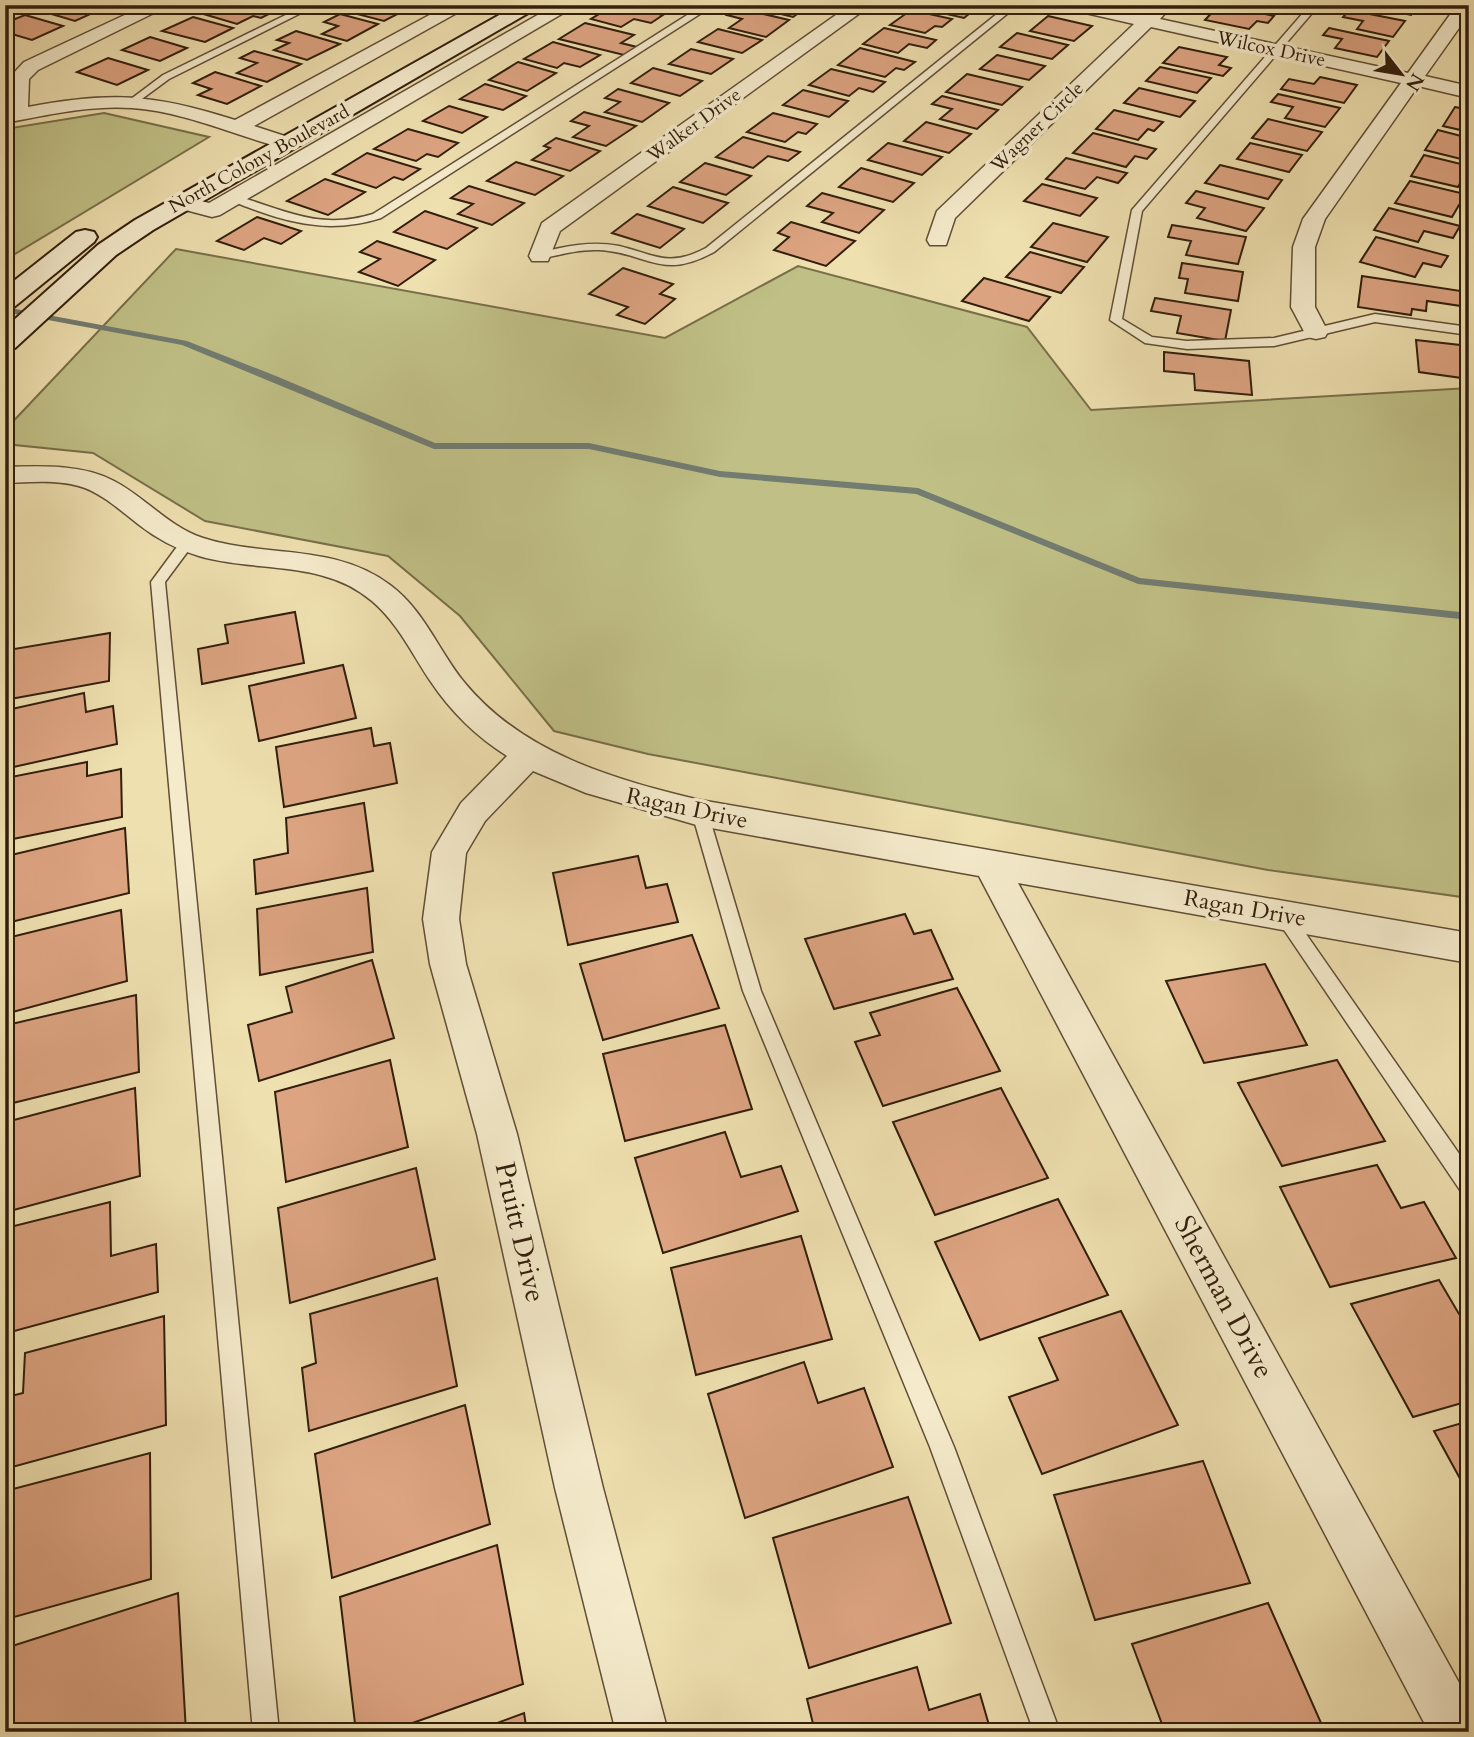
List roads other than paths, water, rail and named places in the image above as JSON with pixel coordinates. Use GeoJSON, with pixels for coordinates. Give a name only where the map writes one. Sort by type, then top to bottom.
{"type":"FeatureCollection","features":[{"type":"Feature","properties":{"kind":"main road","name":"North Colony Boulevard"},"geometry":{"type":"LineString","coordinates":[[5,301],[110,220],[498,5]]}},
{"type":"Feature","properties":{"kind":"main road","name":"North Colony Boulevard"},"geometry":{"type":"LineString","coordinates":[[5,342],[107,250],[182,202],[532,5]]}},
{"type":"Feature","properties":{"kind":"street"},"geometry":{"type":"LineString","coordinates":[[13,115],[18,105],[19,78],[31,66],[161,5]]}},
{"type":"Feature","properties":{"kind":"street"},"geometry":{"type":"LineString","coordinates":[[236,127],[462,5]]}},
{"type":"Feature","properties":{"kind":"street"},"geometry":{"type":"LineString","coordinates":[[182,202],[212,210],[568,5]]}},
{"type":"Feature","properties":{"kind":"street","name":"Walker Drive"},"geometry":{"type":"LineString","coordinates":[[540,256],[550,228],[862,5]]}},
{"type":"Feature","properties":{"kind":"street","name":"Wilcox Drive"},"geometry":{"type":"LineString","coordinates":[[1074,5],[1469,92]]}},
{"type":"Feature","properties":{"kind":"street","name":"Wagner Circle"},"geometry":{"type":"LineString","coordinates":[[938,240],[945,216],[1164,5]]}},
{"type":"Feature","properties":{"kind":"street"},"geometry":{"type":"LineString","coordinates":[[1316,332],[1303,307],[1304,247],[1314,219],[1466,5]]}},
{"type":"Feature","properties":{"kind":"street"},"geometry":{"type":"LineString","coordinates":[[13,115],[93,104],[132,102],[190,112],[287,143]]}},
{"type":"Feature","properties":{"kind":"street","name":"Ragan Drive"},"geometry":{"type":"LineString","coordinates":[[5,475],[68,477],[102,486],[187,543],[245,557],[310,560],[364,580],[405,614],[452,689],[483,725],[527,756],[617,793],[700,813],[1469,948]]}},
{"type":"Feature","properties":{"kind":"street","name":"Pruitt Drive"},"geometry":{"type":"LineString","coordinates":[[527,756],[473,812],[449,852],[441,919],[448,964],[497,1134],[579,1488],[642,1732]]}},
{"type":"Feature","properties":{"kind":"street","name":"Sherman Drive"},"geometry":{"type":"LineString","coordinates":[[990,863],[1457,1732]]}},
{"type":"Feature","properties":{"kind":"lane"},"geometry":{"type":"LineString","coordinates":[[5,8],[11,5]]}},
{"type":"Feature","properties":{"kind":"lane"},"geometry":{"type":"LineString","coordinates":[[132,102],[166,77],[313,5]]}},
{"type":"Feature","properties":{"kind":"lane"},"geometry":{"type":"LineString","coordinates":[[233,198],[314,224],[357,224],[377,216],[710,5]]}},
{"type":"Feature","properties":{"kind":"lane"},"geometry":{"type":"LineString","coordinates":[[540,256],[580,248],[602,247],[669,264],[693,261],[1014,5]]}},
{"type":"Feature","properties":{"kind":"lane"},"geometry":{"type":"LineString","coordinates":[[1315,5],[1136,210],[1116,320],[1149,340],[1187,345],[1274,342],[1375,318],[1469,331]]}},
{"type":"Feature","properties":{"kind":"lane"},"geometry":{"type":"LineString","coordinates":[[187,543],[158,582],[265,1732]]}},
{"type":"Feature","properties":{"kind":"lane"},"geometry":{"type":"LineString","coordinates":[[700,813],[752,991],[942,1447],[1048,1732]]}},
{"type":"Feature","properties":{"kind":"lane"},"geometry":{"type":"LineString","coordinates":[[1284,915],[1469,1186]]}},
{"type":"Feature","properties":{"kind":"waterway"},"geometry":{"type":"LineString","coordinates":[[5,309],[184,343],[434,446],[589,446],[720,474],[918,491],[1138,581],[1469,617]]}}]}
